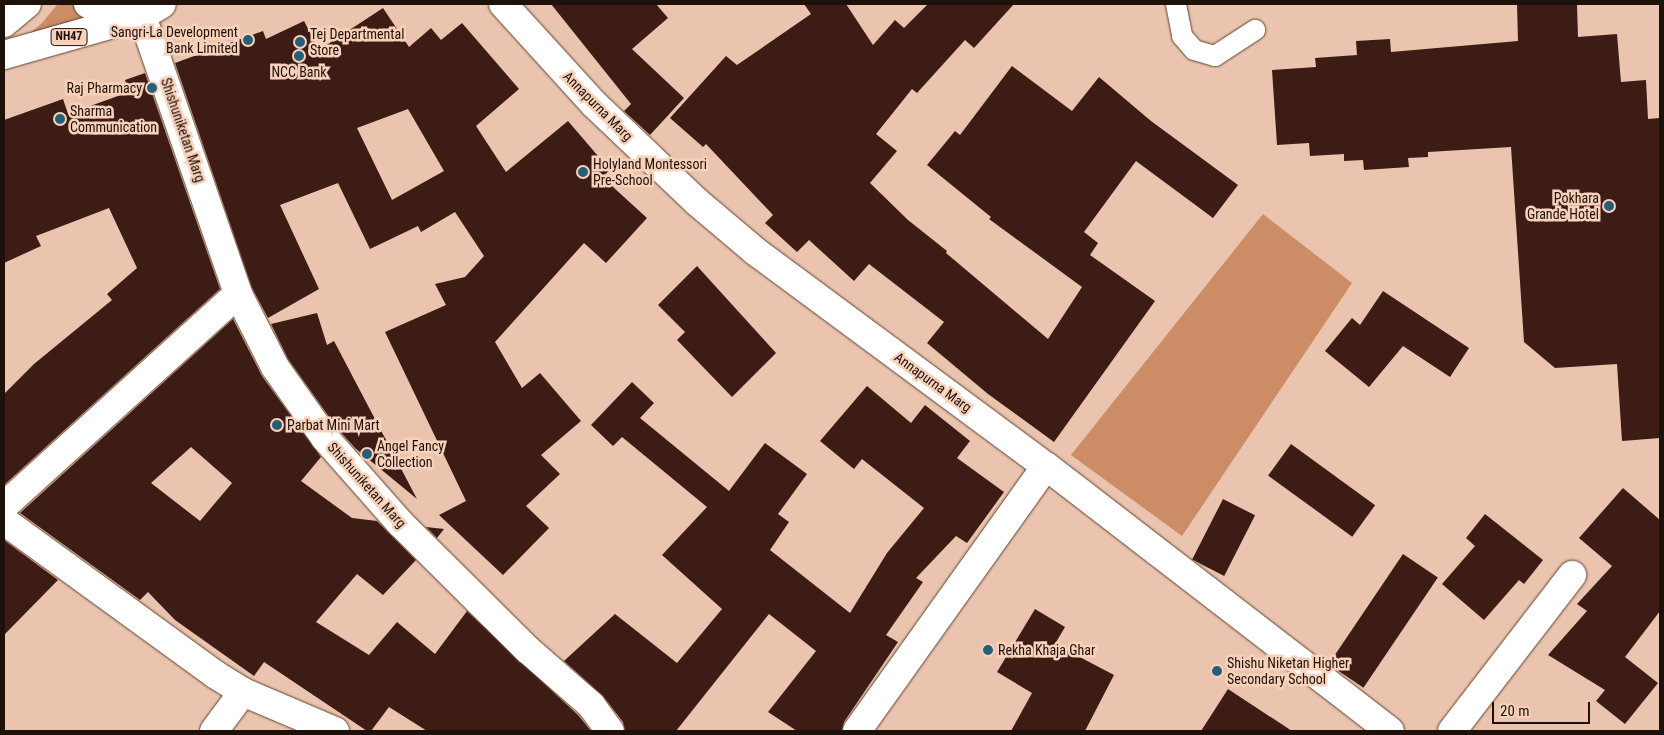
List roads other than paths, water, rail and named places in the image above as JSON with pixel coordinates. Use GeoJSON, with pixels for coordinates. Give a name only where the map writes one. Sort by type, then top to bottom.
{"type":"FeatureCollection","features":[{"type":"Feature","properties":{"kind":"main road"},"geometry":{"type":"LineString","coordinates":[[4,23],[26,4]]}},
{"type":"Feature","properties":{"kind":"main road","name":"NH47"},"geometry":{"type":"LineString","coordinates":[[88,4],[109,15],[146,12]]}},
{"type":"Feature","properties":{"kind":"main road","name":"Annapurna Marg"},"geometry":{"type":"LineString","coordinates":[[503,4],[594,104],[696,202],[755,251],[1046,466],[1390,731]]}},
{"type":"Feature","properties":{"kind":"main road","name":"NH47"},"geometry":{"type":"LineString","coordinates":[[4,55],[146,12]]}},
{"type":"Feature","properties":{"kind":"main road","name":"Shishuniketan Marg"},"geometry":{"type":"LineString","coordinates":[[146,12],[238,294],[275,367],[325,438],[400,523],[528,650],[591,705],[610,731]]}},
{"type":"Feature","properties":{"kind":"main road"},"geometry":{"type":"LineString","coordinates":[[4,506],[238,294]]}},
{"type":"Feature","properties":{"kind":"main road"},"geometry":{"type":"LineString","coordinates":[[857,731],[1046,466]]}},
{"type":"Feature","properties":{"kind":"main road"},"geometry":{"type":"LineString","coordinates":[[4,521],[124,610],[243,692],[335,731]]}},
{"type":"Feature","properties":{"kind":"main road"},"geometry":{"type":"LineString","coordinates":[[1452,731],[1572,575]]}},
{"type":"Feature","properties":{"kind":"main road"},"geometry":{"type":"LineString","coordinates":[[214,731],[243,692]]}},
{"type":"Feature","properties":{"kind":"lane"},"geometry":{"type":"LineString","coordinates":[[1176,4],[1182,36],[1194,50],[1215,56],[1255,30]]}},
{"type":"Feature","properties":{"kind":"place","name":"Sangri-La Development Bank Limited"},"geometry":{"type":"Point","coordinates":[248,40]}},
{"type":"Feature","properties":{"kind":"place","name":"Tej Departmental Store"},"geometry":{"type":"Point","coordinates":[300,42]}},
{"type":"Feature","properties":{"kind":"place","name":"NCC Bank"},"geometry":{"type":"Point","coordinates":[299,56]}},
{"type":"Feature","properties":{"kind":"place","name":"Raj Pharmacy"},"geometry":{"type":"Point","coordinates":[152,88]}},
{"type":"Feature","properties":{"kind":"place","name":"Sharma Communication"},"geometry":{"type":"Point","coordinates":[60,119]}},
{"type":"Feature","properties":{"kind":"place","name":"Holyland Montessori Pre-School"},"geometry":{"type":"Point","coordinates":[583,172]}},
{"type":"Feature","properties":{"kind":"place","name":"Pokhara Grande Hotel"},"geometry":{"type":"Point","coordinates":[1609,206]}},
{"type":"Feature","properties":{"kind":"place","name":"Parbat Mini Mart"},"geometry":{"type":"Point","coordinates":[277,425]}},
{"type":"Feature","properties":{"kind":"place","name":"Angel Fancy Collection"},"geometry":{"type":"Point","coordinates":[367,454]}},
{"type":"Feature","properties":{"kind":"place","name":"Rekha Khaja Ghar"},"geometry":{"type":"Point","coordinates":[988,650]}},
{"type":"Feature","properties":{"kind":"place","name":"Shishu Niketan Higher Secondary School"},"geometry":{"type":"Point","coordinates":[1217,671]}}]}
